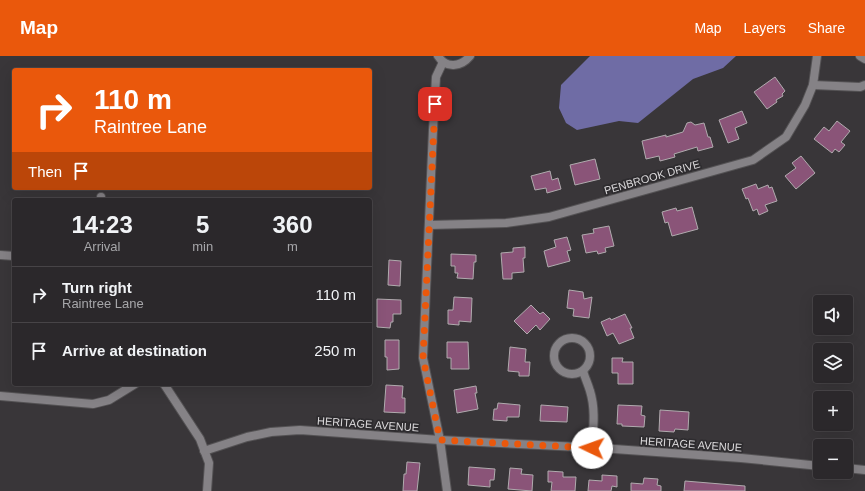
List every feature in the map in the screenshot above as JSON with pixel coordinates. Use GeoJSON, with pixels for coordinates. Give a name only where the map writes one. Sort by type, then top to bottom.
{"type":"FeatureCollection","features":[{"type":"Feature","properties":{"kind":"street"},"geometry":{"type":"LineString","coordinates":[[447,491],[440,440],[423,358],[433,130],[436,77],[440,59],[448,65],[455,66],[466,61],[470,56]]}},
{"type":"Feature","properties":{"kind":"street","name":"PENBROOK DRIVE"},"geometry":{"type":"LineString","coordinates":[[429,225],[506,223],[549,217],[753,160],[786,137],[805,105],[813,85],[817,56]]}},
{"type":"Feature","properties":{"kind":"street"},"geometry":{"type":"LineString","coordinates":[[860,56],[865,59]]}},
{"type":"Feature","properties":{"kind":"street"},"geometry":{"type":"LineString","coordinates":[[813,85],[860,88],[865,85]]}},
{"type":"Feature","properties":{"kind":"street"},"geometry":{"type":"LineString","coordinates":[[0,255],[12,256]]}},
{"type":"Feature","properties":{"kind":"street"},"geometry":{"type":"LineString","coordinates":[[578,338],[587,345],[590,350],[590,362],[582,371],[571,374],[565,372],[556,364],[554,352],[561,342],[566,339],[578,338]]}},
{"type":"Feature","properties":{"kind":"street"},"geometry":{"type":"LineString","coordinates":[[582,371],[591,392],[594,416],[592,448]]}},
{"type":"Feature","properties":{"kind":"street"},"geometry":{"type":"LineString","coordinates":[[0,396],[93,404],[109,400],[131,386]]}},
{"type":"Feature","properties":{"kind":"street"},"geometry":{"type":"LineString","coordinates":[[165,386],[200,439],[209,463],[207,491]]}},
{"type":"Feature","properties":{"kind":"street","name":"HERITAGE AVENUE"},"geometry":{"type":"LineString","coordinates":[[204,451],[271,432],[300,430],[741,458],[813,465]]}},
{"type":"Feature","properties":{"kind":"street"},"geometry":{"type":"LineString","coordinates":[[853,469],[865,470]]}},
{"type":"Feature","properties":{"kind":"shaded area"},"geometry":{"type":"Polygon","coordinates":[[[590,56],[736,56],[723,68],[693,79],[638,123],[619,121],[577,130],[566,123],[559,108],[561,85],[590,56]]]}},
{"type":"Feature","properties":{"kind":"building"},"geometry":{"type":"Polygon","coordinates":[[[775,77],[785,91],[782,94],[783,96],[776,100],[777,102],[767,109],[754,92],[775,77]]]}},
{"type":"Feature","properties":{"kind":"building"},"geometry":{"type":"Polygon","coordinates":[[[742,111],[747,123],[735,128],[739,139],[728,143],[719,120],[742,111]]]}},
{"type":"Feature","properties":{"kind":"building"},"geometry":{"type":"Polygon","coordinates":[[[837,121],[850,131],[841,142],[845,145],[839,152],[835,149],[832,153],[814,139],[824,127],[829,131],[837,121]]]}},
{"type":"Feature","properties":{"kind":"building"},"geometry":{"type":"Polygon","coordinates":[[[691,122],[695,125],[704,123],[713,147],[698,151],[697,147],[674,154],[675,157],[660,161],[659,156],[646,159],[642,141],[666,135],[666,137],[683,132],[687,123],[691,122]]]}},
{"type":"Feature","properties":{"kind":"building"},"geometry":{"type":"Polygon","coordinates":[[[801,156],[815,173],[796,189],[785,176],[796,168],[792,163],[801,156]]]}},
{"type":"Feature","properties":{"kind":"building"},"geometry":{"type":"Polygon","coordinates":[[[595,159],[600,179],[575,185],[570,165],[595,159]]]}},
{"type":"Feature","properties":{"kind":"building"},"geometry":{"type":"Polygon","coordinates":[[[550,171],[552,180],[558,178],[561,189],[547,193],[546,188],[535,190],[531,176],[550,171]]]}},
{"type":"Feature","properties":{"kind":"building"},"geometry":{"type":"Polygon","coordinates":[[[756,184],[758,189],[768,185],[769,188],[772,187],[777,201],[765,205],[768,211],[759,215],[757,209],[753,211],[748,198],[746,199],[742,189],[756,184]]]}},
{"type":"Feature","properties":{"kind":"building"},"geometry":{"type":"Polygon","coordinates":[[[692,207],[698,229],[672,236],[668,222],[665,223],[662,212],[676,208],[677,211],[692,207]]]}},
{"type":"Feature","properties":{"kind":"building"},"geometry":{"type":"Polygon","coordinates":[[[609,226],[614,246],[605,248],[606,252],[598,254],[597,251],[586,253],[582,235],[594,233],[593,229],[609,226]]]}},
{"type":"Feature","properties":{"kind":"building"},"geometry":{"type":"Polygon","coordinates":[[[567,237],[571,250],[567,251],[570,261],[548,267],[544,251],[556,247],[554,240],[567,237]]]}},
{"type":"Feature","properties":{"kind":"building"},"geometry":{"type":"Polygon","coordinates":[[[525,247],[525,258],[523,258],[524,272],[512,273],[512,279],[503,279],[501,253],[513,252],[513,248],[525,247]]]}},
{"type":"Feature","properties":{"kind":"building"},"geometry":{"type":"Polygon","coordinates":[[[451,254],[476,255],[473,279],[457,278],[458,273],[455,273],[455,266],[451,266],[451,254]]]}},
{"type":"Feature","properties":{"kind":"building"},"geometry":{"type":"Polygon","coordinates":[[[389,260],[401,261],[400,286],[388,285],[389,260]]]}},
{"type":"Feature","properties":{"kind":"building"},"geometry":{"type":"Polygon","coordinates":[[[569,290],[583,292],[584,299],[592,297],[589,318],[573,316],[574,309],[567,308],[569,290]]]}},
{"type":"Feature","properties":{"kind":"building"},"geometry":{"type":"Polygon","coordinates":[[[454,297],[472,298],[471,322],[459,321],[459,325],[448,324],[448,310],[453,310],[454,297]]]}},
{"type":"Feature","properties":{"kind":"building"},"geometry":{"type":"Polygon","coordinates":[[[377,299],[401,300],[401,314],[393,314],[393,322],[391,322],[390,328],[377,327],[377,299]]]}},
{"type":"Feature","properties":{"kind":"building"},"geometry":{"type":"Polygon","coordinates":[[[531,305],[540,314],[543,312],[550,319],[540,330],[536,325],[527,334],[514,321],[531,305]]]}},
{"type":"Feature","properties":{"kind":"building"},"geometry":{"type":"Polygon","coordinates":[[[625,314],[632,328],[630,328],[634,338],[619,344],[613,333],[607,336],[601,322],[610,318],[611,320],[625,314]]]}},
{"type":"Feature","properties":{"kind":"building"},"geometry":{"type":"Polygon","coordinates":[[[385,340],[399,340],[399,369],[387,370],[385,340]]]}},
{"type":"Feature","properties":{"kind":"building"},"geometry":{"type":"Polygon","coordinates":[[[447,342],[468,342],[469,369],[451,369],[451,358],[447,358],[447,342]]]}},
{"type":"Feature","properties":{"kind":"building"},"geometry":{"type":"Polygon","coordinates":[[[510,347],[526,349],[525,362],[530,362],[529,376],[519,376],[519,372],[508,371],[510,347]]]}},
{"type":"Feature","properties":{"kind":"building"},"geometry":{"type":"Polygon","coordinates":[[[612,358],[623,358],[622,362],[633,362],[633,384],[618,384],[618,373],[612,373],[612,358]]]}},
{"type":"Feature","properties":{"kind":"building"},"geometry":{"type":"Polygon","coordinates":[[[386,385],[403,386],[402,398],[405,398],[405,413],[384,412],[386,385]]]}},
{"type":"Feature","properties":{"kind":"building"},"geometry":{"type":"Polygon","coordinates":[[[476,386],[477,393],[475,393],[478,409],[457,413],[454,390],[476,386]]]}},
{"type":"Feature","properties":{"kind":"building"},"geometry":{"type":"Polygon","coordinates":[[[498,403],[520,405],[519,417],[507,417],[507,421],[493,420],[494,409],[497,409],[498,403]]]}},
{"type":"Feature","properties":{"kind":"building"},"geometry":{"type":"Polygon","coordinates":[[[541,405],[568,407],[567,422],[540,421],[541,405]]]}},
{"type":"Feature","properties":{"kind":"building"},"geometry":{"type":"Polygon","coordinates":[[[618,405],[642,406],[641,415],[645,416],[644,427],[622,426],[622,424],[617,424],[618,405]]]}},
{"type":"Feature","properties":{"kind":"building"},"geometry":{"type":"Polygon","coordinates":[[[660,410],[689,412],[688,430],[675,429],[674,432],[659,431],[660,410]]]}},
{"type":"Feature","properties":{"kind":"building"},"geometry":{"type":"Polygon","coordinates":[[[407,462],[420,463],[417,491],[403,491],[404,474],[406,474],[407,462]]]}},
{"type":"Feature","properties":{"kind":"building"},"geometry":{"type":"Polygon","coordinates":[[[469,467],[495,469],[494,480],[490,480],[490,487],[468,485],[469,467]]]}},
{"type":"Feature","properties":{"kind":"building"},"geometry":{"type":"Polygon","coordinates":[[[510,468],[522,469],[521,474],[533,475],[532,491],[508,489],[510,468]]]}},
{"type":"Feature","properties":{"kind":"building"},"geometry":{"type":"Polygon","coordinates":[[[548,471],[563,472],[563,477],[576,477],[575,491],[551,491],[552,482],[548,482],[548,471]]]}},
{"type":"Feature","properties":{"kind":"building"},"geometry":{"type":"Polygon","coordinates":[[[602,475],[617,476],[617,487],[612,486],[611,491],[588,491],[589,480],[602,481],[602,475]]]}},
{"type":"Feature","properties":{"kind":"building"},"geometry":{"type":"Polygon","coordinates":[[[644,478],[658,479],[657,485],[661,486],[661,491],[631,491],[631,483],[643,484],[644,478]]]}},
{"type":"Feature","properties":{"kind":"building"},"geometry":{"type":"Polygon","coordinates":[[[685,481],[745,486],[745,491],[684,491],[685,481]]]}},
{"type":"Feature","properties":{"kind":"route"},"geometry":{"type":"LineString","coordinates":[[435,104],[423,358],[440,440],[592,448]]}}]}
